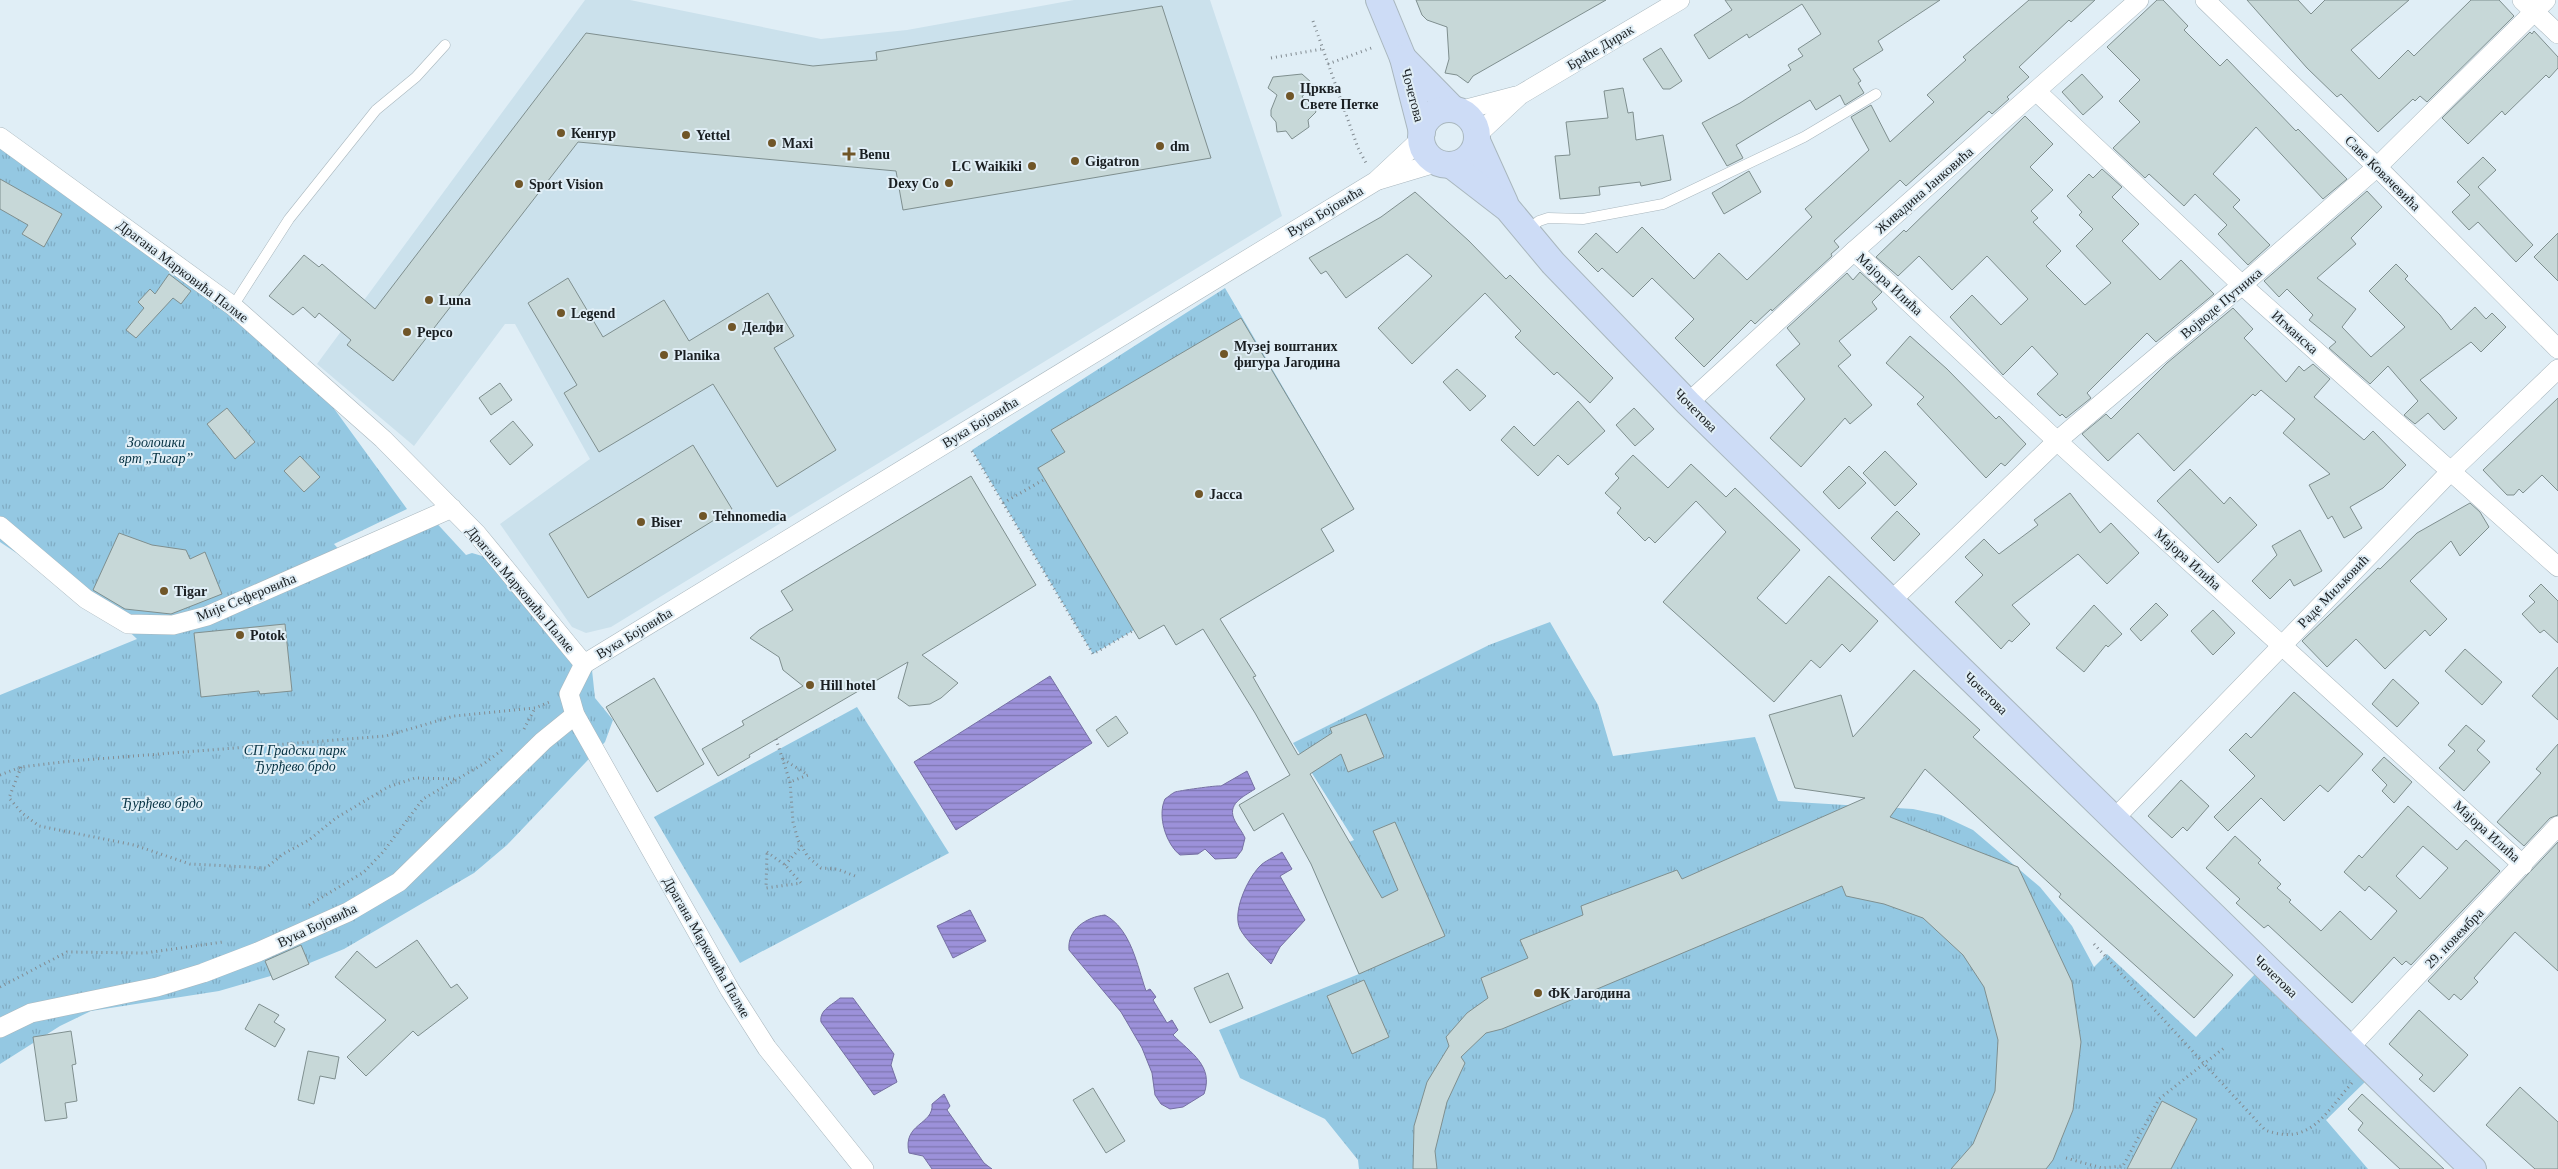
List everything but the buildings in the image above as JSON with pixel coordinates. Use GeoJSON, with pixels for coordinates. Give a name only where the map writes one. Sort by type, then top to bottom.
{"type":"FeatureCollection","features":[{"type":"Feature","properties":{"kind":"street","name":"Чочетова"},"geometry":{"type":"LineString","coordinates":[[1379,0],[1399,48],[1429,155],[1445,163],[1508,209],[1553,263],[1688,403],[2473,1169]]}},
{"type":"Feature","properties":{"kind":"street","name":"Браће Дирак"},"geometry":{"type":"LineString","coordinates":[[1477,138],[1520,95],[1680,0]]}},
{"type":"Feature","properties":{"kind":"street","name":"Живадина Јанковића"},"geometry":{"type":"LineString","coordinates":[[1688,403],[1854,251],[2037,92],[2139,0]]}},
{"type":"Feature","properties":{"kind":"street","name":"Саве Ковачевића"},"geometry":{"type":"LineString","coordinates":[[2205,0],[2558,349]]}},
{"type":"Feature","properties":{"kind":"street","name":"Војводе Путника"},"geometry":{"type":"LineString","coordinates":[[1891,601],[2057,441],[2242,285],[2376,167],[2534,4]]}},
{"type":"Feature","properties":{"kind":"street"},"geometry":{"type":"LineString","coordinates":[[2534,4],[2558,34]]}},
{"type":"Feature","properties":{"kind":"street","name":"Чочетова"},"geometry":{"type":"LineString","coordinates":[[1399,48],[1456,110],[1473,123],[1477,138],[1508,209]]}},
{"type":"Feature","properties":{"kind":"street","name":"Игманска"},"geometry":{"type":"LineString","coordinates":[[2037,92],[2242,285],[2558,567]]}},
{"type":"Feature","properties":{"kind":"street","name":"Браће Дирак"},"geometry":{"type":"LineString","coordinates":[[1456,110],[1520,95]]}},
{"type":"Feature","properties":{"kind":"street","name":"Чочетова"},"geometry":{"type":"LineString","coordinates":[[1422,135],[1424,125],[1433,114],[1440,111],[1456,110]]}},
{"type":"Feature","properties":{"kind":"street","name":"Вука Бојовића"},"geometry":{"type":"LineString","coordinates":[[584,664],[1376,181],[1422,135]]}},
{"type":"Feature","properties":{"kind":"street","name":"Драгана Марковића Палме"},"geometry":{"type":"LineString","coordinates":[[0,137],[234,306],[384,439],[477,534],[584,664],[569,694],[575,714],[730,990],[767,1048],[864,1169]]}},
{"type":"Feature","properties":{"kind":"street"},"geometry":{"type":"LineString","coordinates":[[1445,163],[1468,158],[1477,138]]}},
{"type":"Feature","properties":{"kind":"street","name":"Вука Бојовића"},"geometry":{"type":"LineString","coordinates":[[1376,181],[1445,163]]}},
{"type":"Feature","properties":{"kind":"street","name":"Мајора Илића"},"geometry":{"type":"LineString","coordinates":[[1854,251],[2057,441],[2523,864]]}},
{"type":"Feature","properties":{"kind":"street","name":"Раде Миљковић"},"geometry":{"type":"LineString","coordinates":[[2114,819],[2281,644],[2451,471],[2558,369]]}},
{"type":"Feature","properties":{"kind":"street","name":"Мије Сеферовића"},"geometry":{"type":"LineString","coordinates":[[0,526],[86,599],[128,624],[172,625],[207,616],[452,508]]}},
{"type":"Feature","properties":{"kind":"street","name":"Вука Бојовића"},"geometry":{"type":"LineString","coordinates":[[0,1028],[32,1013],[156,987],[203,973],[258,952],[348,912],[399,882],[536,748],[575,714]]}},
{"type":"Feature","properties":{"kind":"street","name":"29. новембра"},"geometry":{"type":"LineString","coordinates":[[2349,1048],[2558,826]]}},
{"type":"Feature","properties":{"kind":"lane"},"geometry":{"type":"LineString","coordinates":[[234,306],[289,219],[376,110],[416,78],[446,45]]}},
{"type":"Feature","properties":{"kind":"lane"},"geometry":{"type":"LineString","coordinates":[[1526,231],[1539,221],[1548,218],[1583,219],[1663,204],[1804,137],[1876,94]]}},
{"type":"Feature","properties":{"kind":"path"},"geometry":{"type":"LineString","coordinates":[[1313,21],[1358,148],[1376,181]]}},
{"type":"Feature","properties":{"kind":"path"},"geometry":{"type":"LineString","coordinates":[[1271,58],[1322,48]]}},
{"type":"Feature","properties":{"kind":"path"},"geometry":{"type":"LineString","coordinates":[[1328,64],[1399,48]]}},
{"type":"Feature","properties":{"kind":"path"},"geometry":{"type":"LineString","coordinates":[[962,433],[1093,654],[1134,630]]}},
{"type":"Feature","properties":{"kind":"path"},"geometry":{"type":"LineString","coordinates":[[1003,503],[1045,479]]}},
{"type":"Feature","properties":{"kind":"path"},"geometry":{"type":"LineString","coordinates":[[0,775],[21,767],[250,745],[386,736],[454,716],[535,708],[521,736]]}},
{"type":"Feature","properties":{"kind":"path"},"geometry":{"type":"LineString","coordinates":[[776,739],[790,782],[794,822],[808,857],[821,868],[837,870],[855,876]]}},
{"type":"Feature","properties":{"kind":"path"},"geometry":{"type":"LineString","coordinates":[[306,907],[364,872],[383,852],[423,799],[485,764],[506,747]]}},
{"type":"Feature","properties":{"kind":"path"},"geometry":{"type":"LineString","coordinates":[[783,759],[808,775],[790,782]]}},
{"type":"Feature","properties":{"kind":"path"},"geometry":{"type":"LineString","coordinates":[[21,767],[9,798],[22,813],[39,826],[134,845],[190,864],[266,868],[283,854],[309,840],[336,818],[388,787],[415,778],[456,780]]}},
{"type":"Feature","properties":{"kind":"path"},"geometry":{"type":"LineString","coordinates":[[786,865],[802,846]]}},
{"type":"Feature","properties":{"kind":"path"},"geometry":{"type":"LineString","coordinates":[[767,852],[786,865],[801,883],[766,888],[767,852]]}},
{"type":"Feature","properties":{"kind":"path"},"geometry":{"type":"LineString","coordinates":[[0,987],[66,952],[145,953],[227,941]]}},
{"type":"Feature","properties":{"kind":"path"},"geometry":{"type":"LineString","coordinates":[[2094,944],[2265,1130],[2282,1136],[2312,1128],[2368,1066]]}},
{"type":"Feature","properties":{"kind":"path"},"geometry":{"type":"LineString","coordinates":[[2066,1158],[2102,1168],[2123,1166],[2159,1100],[2224,1048]]}},
{"type":"Feature","properties":{"kind":"shaded area"},"geometry":{"type":"Polygon","coordinates":[[[585,0],[630,0],[821,39],[907,30],[1074,0],[1210,0],[1282,216],[611,627],[586,633],[572,627],[500,524],[590,459],[515,324],[505,324],[414,446],[317,364],[585,0]]]}},
{"type":"Feature","properties":{"kind":"shaded area"},"geometry":{"type":"Polygon","coordinates":[[[1050,676],[1092,743],[956,830],[914,762],[1050,676]]]}},
{"type":"Feature","properties":{"kind":"shaded area"},"geometry":{"type":"Polygon","coordinates":[[[1247,771],[1255,789],[1241,798],[1234,806],[1233,815],[1235,821],[1245,838],[1242,850],[1236,858],[1215,859],[1205,849],[1198,854],[1180,855],[1171,844],[1164,829],[1162,813],[1165,799],[1177,791],[1221,786],[1247,771]]]}},
{"type":"Feature","properties":{"kind":"shaded area"},"geometry":{"type":"Polygon","coordinates":[[[1282,852],[1292,869],[1280,876],[1305,920],[1280,947],[1271,964],[1243,934],[1238,922],[1238,914],[1242,896],[1254,873],[1264,863],[1282,852]]]}},
{"type":"Feature","properties":{"kind":"shaded area"},"geometry":{"type":"Polygon","coordinates":[[[970,910],[986,941],[953,958],[937,926],[970,910]]]}},
{"type":"Feature","properties":{"kind":"shaded area"},"geometry":{"type":"Polygon","coordinates":[[[1105,915],[1114,921],[1127,938],[1146,991],[1150,989],[1156,997],[1153,1000],[1167,1023],[1172,1020],[1178,1030],[1173,1035],[1193,1054],[1203,1068],[1206,1076],[1204,1094],[1183,1107],[1170,1109],[1161,1104],[1155,1095],[1152,1073],[1142,1048],[1121,1012],[1069,950],[1071,936],[1079,926],[1091,918],[1105,915]]]}},
{"type":"Feature","properties":{"kind":"shaded area"},"geometry":{"type":"Polygon","coordinates":[[[840,998],[853,998],[894,1054],[891,1065],[897,1082],[874,1095],[821,1022],[824,1011],[840,998]]]}},
{"type":"Feature","properties":{"kind":"shaded area"},"geometry":{"type":"Polygon","coordinates":[[[944,1094],[950,1106],[947,1110],[984,1163],[992,1169],[932,1169],[923,1156],[909,1153],[908,1143],[910,1136],[928,1116],[932,1104],[944,1094]]]}},
{"type":"Feature","properties":{"kind":"green space","name":"СП Градски парк Ђурђево брдо"},"geometry":{"type":"Polygon","coordinates":[[[0,144],[179,266],[314,381],[407,509],[334,544],[343,554],[431,517],[466,555],[472,553],[499,561],[592,670],[595,698],[613,720],[605,742],[507,845],[474,873],[344,949],[295,969],[219,991],[91,1011],[60,1026],[0,1064],[0,695],[137,639],[117,620],[0,542],[0,144]]]}},
{"type":"Feature","properties":{"kind":"green space","name":"Јасса"},"geometry":{"type":"Polygon","coordinates":[[[1225,288],[1354,509],[1321,529],[1334,551],[1176,645],[1164,625],[1139,639],[1134,630],[1093,654],[972,450],[1225,288]]]}},
{"type":"Feature","properties":{"kind":"green space"},"geometry":{"type":"Polygon","coordinates":[[[1550,622],[1598,705],[1613,756],[1755,737],[1778,801],[1913,809],[1941,815],[1973,830],[2040,887],[2072,926],[2094,967],[2107,954],[2196,1037],[2257,972],[2368,1079],[2326,1120],[2368,1169],[1359,1169],[1358,1160],[1325,1119],[1240,1078],[1219,1030],[1359,974],[1309,859],[1354,840],[1293,743],[1489,645],[1550,622]]]}},
{"type":"Feature","properties":{"kind":"green space"},"geometry":{"type":"Polygon","coordinates":[[[857,707],[949,853],[740,963],[654,817],[857,707]]]}},
{"type":"Feature","properties":{"kind":"place","name":"Црква Свете Петке"},"geometry":{"type":"Point","coordinates":[1290,96]}},
{"type":"Feature","properties":{"kind":"place","name":"Кенгур"},"geometry":{"type":"Point","coordinates":[561,133]}},
{"type":"Feature","properties":{"kind":"place","name":"Yettel"},"geometry":{"type":"Point","coordinates":[686,135]}},
{"type":"Feature","properties":{"kind":"place","name":"Maxi"},"geometry":{"type":"Point","coordinates":[772,143]}},
{"type":"Feature","properties":{"kind":"place","name":"dm"},"geometry":{"type":"Point","coordinates":[1160,146]}},
{"type":"Feature","properties":{"kind":"place","name":"Benu"},"geometry":{"type":"Point","coordinates":[849,154]}},
{"type":"Feature","properties":{"kind":"place","name":"Gigatron"},"geometry":{"type":"Point","coordinates":[1075,161]}},
{"type":"Feature","properties":{"kind":"place","name":"LC Waikiki"},"geometry":{"type":"Point","coordinates":[1032,166]}},
{"type":"Feature","properties":{"kind":"place","name":"Dexy Co"},"geometry":{"type":"Point","coordinates":[949,183]}},
{"type":"Feature","properties":{"kind":"place","name":"Sport Vision"},"geometry":{"type":"Point","coordinates":[519,184]}},
{"type":"Feature","properties":{"kind":"place","name":"Luna"},"geometry":{"type":"Point","coordinates":[429,300]}},
{"type":"Feature","properties":{"kind":"place","name":"Legend"},"geometry":{"type":"Point","coordinates":[561,313]}},
{"type":"Feature","properties":{"kind":"place","name":"Делфи"},"geometry":{"type":"Point","coordinates":[732,327]}},
{"type":"Feature","properties":{"kind":"place","name":"Pepco"},"geometry":{"type":"Point","coordinates":[407,332]}},
{"type":"Feature","properties":{"kind":"place","name":"Музеј воштаних фигура Јагодина"},"geometry":{"type":"Point","coordinates":[1224,354]}},
{"type":"Feature","properties":{"kind":"place","name":"Planika"},"geometry":{"type":"Point","coordinates":[664,355]}},
{"type":"Feature","properties":{"kind":"place","name":"Јасса"},"geometry":{"type":"Point","coordinates":[1199,494]}},
{"type":"Feature","properties":{"kind":"place","name":"Tehnomedia"},"geometry":{"type":"Point","coordinates":[703,516]}},
{"type":"Feature","properties":{"kind":"place","name":"Biser"},"geometry":{"type":"Point","coordinates":[641,522]}},
{"type":"Feature","properties":{"kind":"place","name":"Tigar"},"geometry":{"type":"Point","coordinates":[164,591]}},
{"type":"Feature","properties":{"kind":"place","name":"Potok"},"geometry":{"type":"Point","coordinates":[240,635]}},
{"type":"Feature","properties":{"kind":"place","name":"Hill hotel"},"geometry":{"type":"Point","coordinates":[810,685]}},
{"type":"Feature","properties":{"kind":"place","name":"ФК Јагодина"},"geometry":{"type":"Point","coordinates":[1538,993]}},
{"type":"Feature","properties":{"kind":"park label","name":"Зоолошки врт „Тигар”"},"geometry":{"type":"Point","coordinates":[156,450]}},
{"type":"Feature","properties":{"kind":"park label","name":"Ђурђево брдо"},"geometry":{"type":"Point","coordinates":[162,803]}}]}
